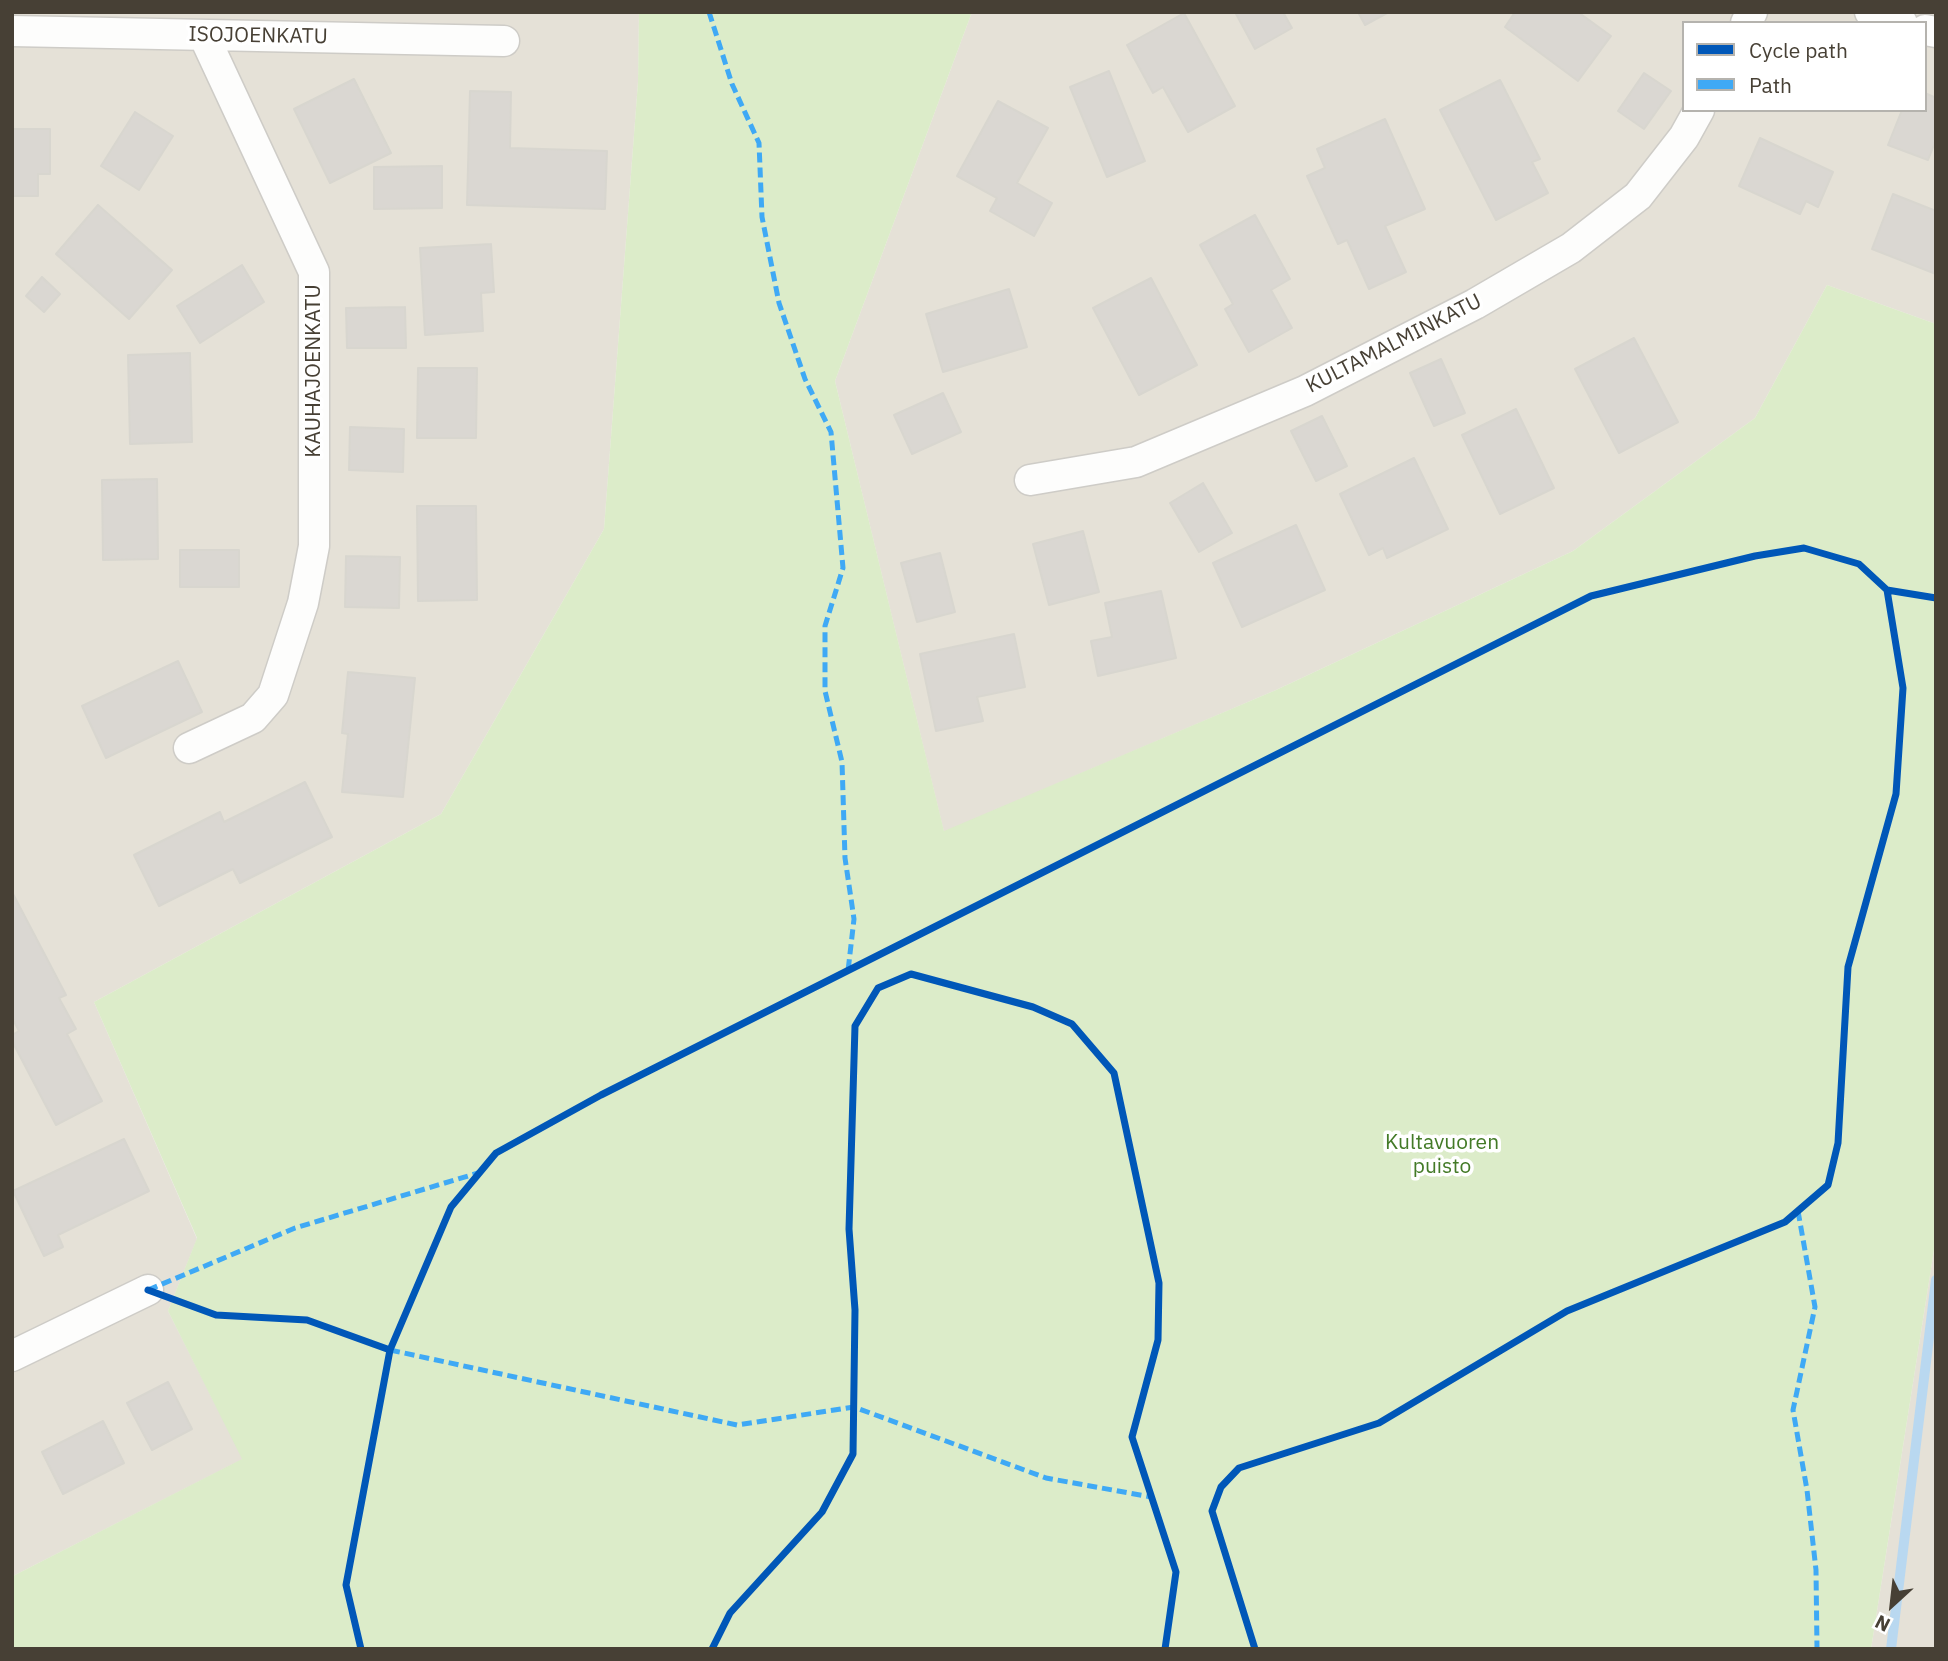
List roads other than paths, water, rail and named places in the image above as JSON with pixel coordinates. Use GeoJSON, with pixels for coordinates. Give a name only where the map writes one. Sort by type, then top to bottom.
{"type":"FeatureCollection","features":[{"type":"Feature","properties":{"kind":"street"},"geometry":{"type":"LineString","coordinates":[[1870,12],[1896,21]]}},
{"type":"Feature","properties":{"kind":"street","name":"ISOJOENKATU"},"geometry":{"type":"LineString","coordinates":[[12,31],[504,41]]}},
{"type":"Feature","properties":{"kind":"street","name":"KAUHAJOENKATU"},"geometry":{"type":"LineString","coordinates":[[189,748],[253,718],[273,695],[303,603],[314,546],[314,271],[204,36]]}},
{"type":"Feature","properties":{"kind":"street","name":"KULTAMALMINKATU"},"geometry":{"type":"LineString","coordinates":[[1030,480],[1136,462],[1304,391],[1475,304],[1571,248],[1638,196],[1684,137],[1698,112]]}},
{"type":"Feature","properties":{"kind":"street"},"geometry":{"type":"LineString","coordinates":[[12,1356],[148,1290]]}},
{"type":"Feature","properties":{"kind":"waterway"},"geometry":{"type":"LineString","coordinates":[[1891,1649],[1936,1280]]}},
{"type":"Feature","properties":{"kind":"park label","name":"Kultavuoren puisto"},"geometry":{"type":"Point","coordinates":[1442,1155]}}]}
